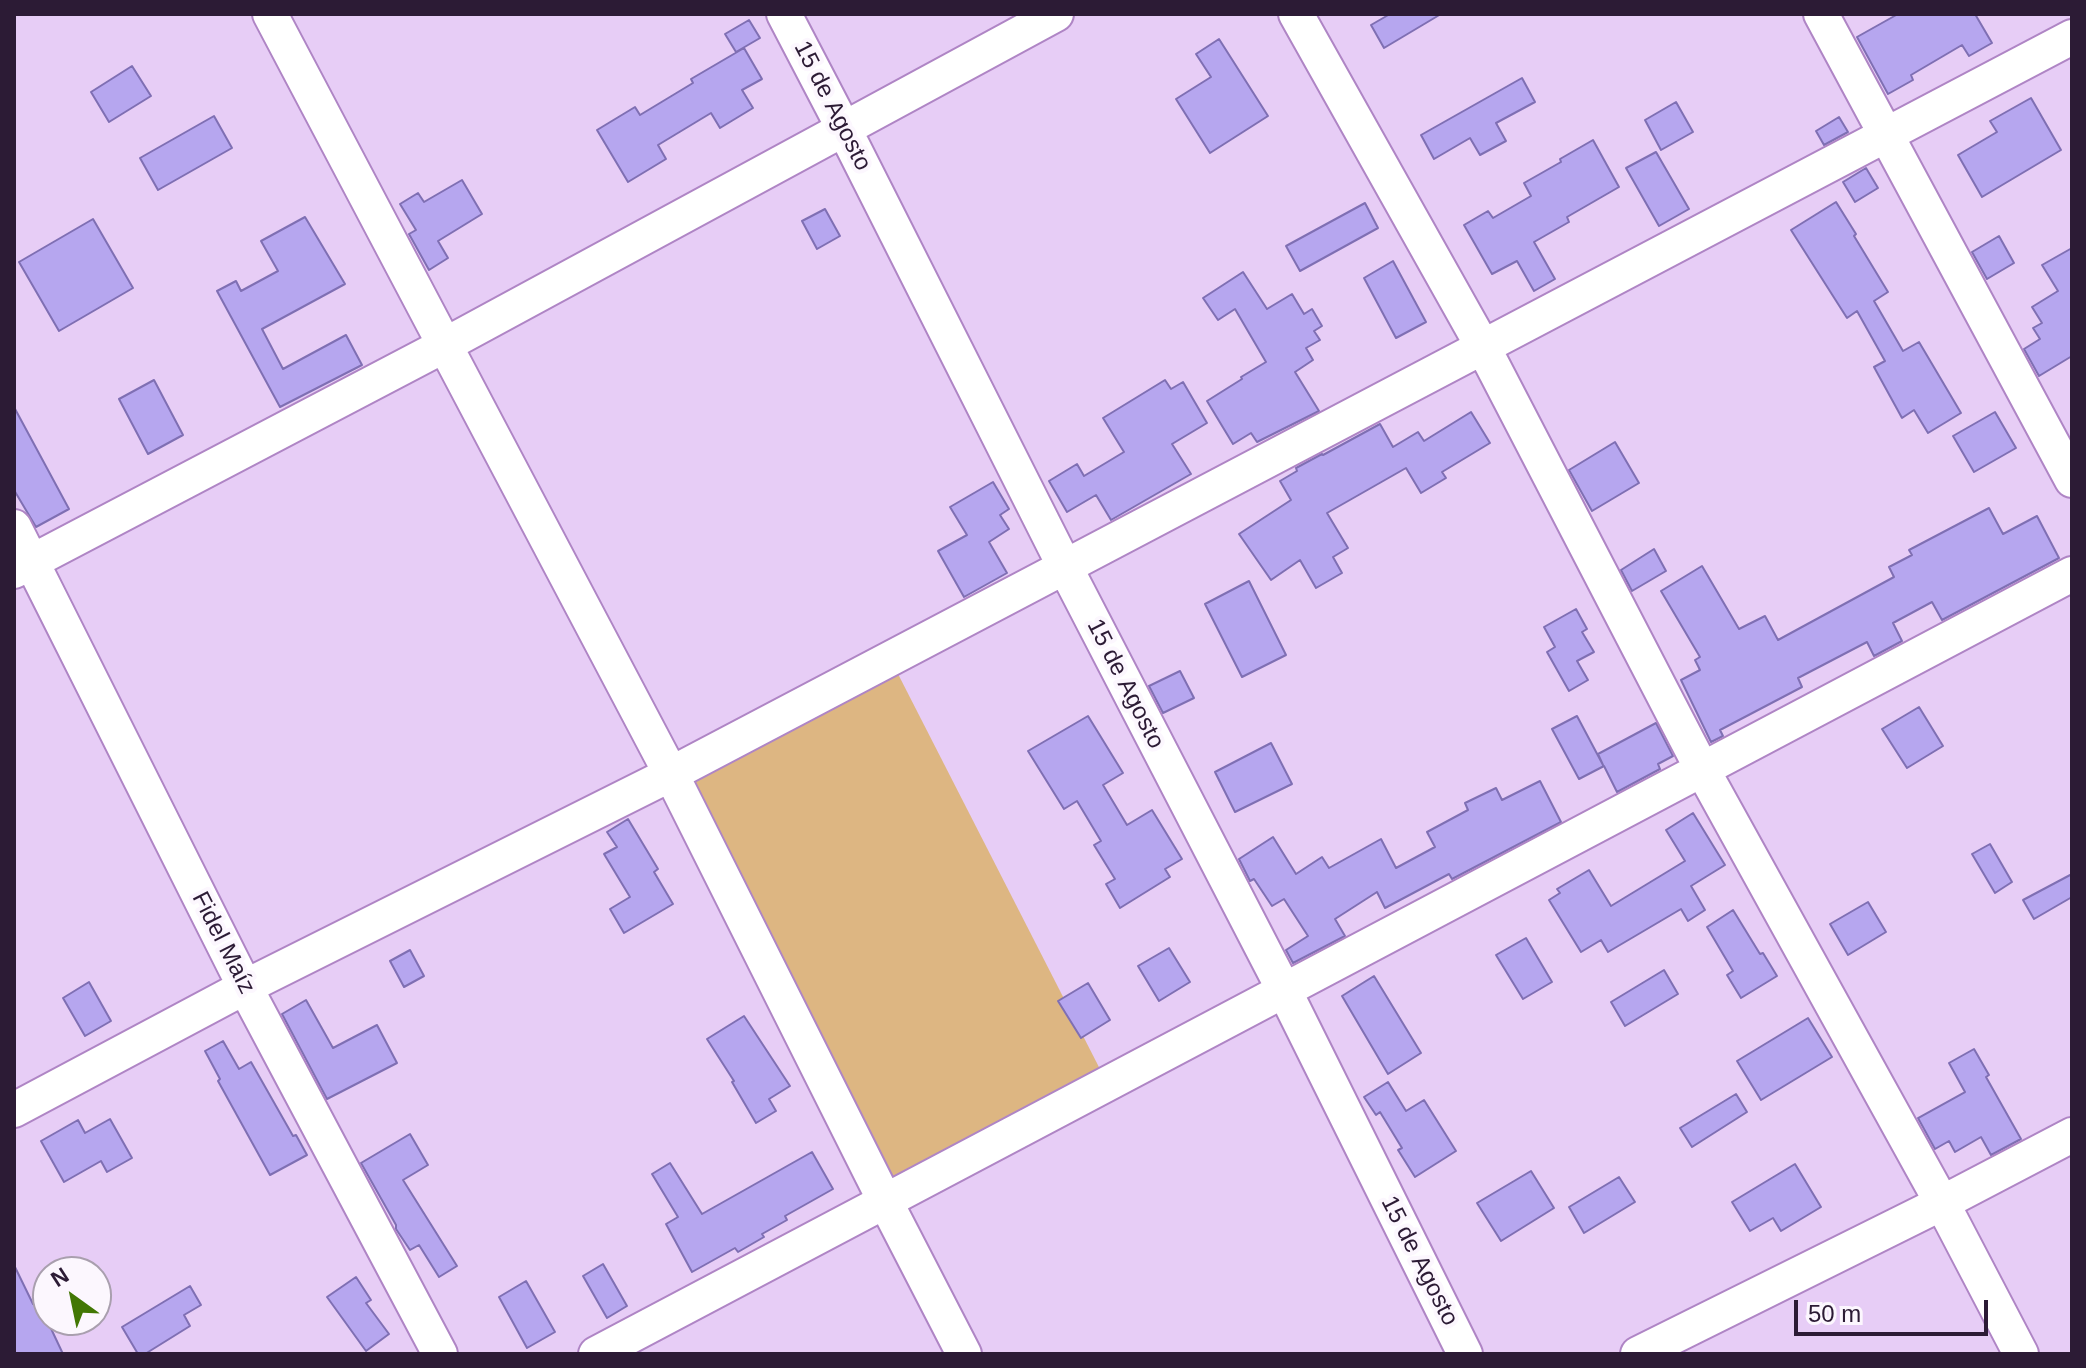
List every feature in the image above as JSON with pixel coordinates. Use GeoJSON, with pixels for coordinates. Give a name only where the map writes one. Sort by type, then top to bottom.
{"type":"FeatureCollection","features":[{"type":"Feature","properties":{"kind":"street"},"geometry":{"type":"LineString","coordinates":[[270,14],[671,774],[964,1354]]}},
{"type":"Feature","properties":{"kind":"street","name":"15 de Agosto"},"geometry":{"type":"LineString","coordinates":[[784,14],[1284,990],[1465,1354]]}},
{"type":"Feature","properties":{"kind":"street"},"geometry":{"type":"LineString","coordinates":[[23,566],[445,345],[1056,14]]}},
{"type":"Feature","properties":{"kind":"street"},"geometry":{"type":"LineString","coordinates":[[1296,14],[1483,347],[1702,769],[1942,1203],[2021,1354]]}},
{"type":"Feature","properties":{"kind":"street"},"geometry":{"type":"LineString","coordinates":[[1821,14],[2072,480]]}},
{"type":"Feature","properties":{"kind":"street"},"geometry":{"type":"LineString","coordinates":[[14,1110],[245,987],[671,774],[2072,37]]}},
{"type":"Feature","properties":{"kind":"street","name":"Fidel Maíz"},"geometry":{"type":"LineString","coordinates":[[14,527],[23,566],[440,1354]]}},
{"type":"Feature","properties":{"kind":"street"},"geometry":{"type":"LineString","coordinates":[[596,1354],[2072,574]]}},
{"type":"Feature","properties":{"kind":"street"},"geometry":{"type":"LineString","coordinates":[[1638,1354],[2072,1135]]}},
{"type":"Feature","properties":{"kind":"shaded area"},"geometry":{"type":"Polygon","coordinates":[[[897,672],[1103,1075],[884,1188],[683,780],[897,672]]]}},
{"type":"Feature","properties":{"kind":"building"},"geometry":{"type":"Polygon","coordinates":[[[1390,14],[1441,14],[1384,48],[1371,25],[1390,14]]]}},
{"type":"Feature","properties":{"kind":"building"},"geometry":{"type":"Polygon","coordinates":[[[1898,14],[1975,14],[1992,43],[1969,56],[1962,45],[1911,75],[1913,80],[1888,94],[1857,37],[1898,14]]]}},
{"type":"Feature","properties":{"kind":"building"},"geometry":{"type":"Polygon","coordinates":[[[749,20],[760,38],[736,52],[725,34],[749,20]]]}},
{"type":"Feature","properties":{"kind":"building"},"geometry":{"type":"Polygon","coordinates":[[[1219,39],[1268,116],[1210,153],[1176,99],[1211,77],[1196,54],[1219,39]]]}},
{"type":"Feature","properties":{"kind":"building"},"geometry":{"type":"Polygon","coordinates":[[[744,48],[762,79],[742,90],[753,108],[720,128],[711,113],[658,145],[666,159],[628,182],[597,130],[635,107],[640,115],[693,83],[691,79],[744,48]]]}},
{"type":"Feature","properties":{"kind":"building"},"geometry":{"type":"Polygon","coordinates":[[[132,66],[151,96],[109,122],[91,92],[132,66]]]}},
{"type":"Feature","properties":{"kind":"building"},"geometry":{"type":"Polygon","coordinates":[[[1522,78],[1535,102],[1496,123],[1506,141],[1480,155],[1470,138],[1434,159],[1421,135],[1522,78]]]}},
{"type":"Feature","properties":{"kind":"building"},"geometry":{"type":"Polygon","coordinates":[[[2031,98],[2061,150],[1982,197],[1958,155],[1997,132],[1990,121],[2031,98]]]}},
{"type":"Feature","properties":{"kind":"building"},"geometry":{"type":"Polygon","coordinates":[[[1676,102],[1693,132],[1661,150],[1645,120],[1676,102]]]}},
{"type":"Feature","properties":{"kind":"building"},"geometry":{"type":"Polygon","coordinates":[[[214,116],[232,148],[158,190],[140,158],[214,116]]]}},
{"type":"Feature","properties":{"kind":"building"},"geometry":{"type":"Polygon","coordinates":[[[1839,117],[1848,132],[1824,145],[1816,131],[1839,117]]]}},
{"type":"Feature","properties":{"kind":"building"},"geometry":{"type":"Polygon","coordinates":[[[1593,140],[1619,187],[1567,217],[1569,222],[1534,242],[1555,279],[1534,291],[1517,261],[1492,274],[1464,225],[1488,211],[1493,218],[1531,196],[1524,183],[1593,140]]]}},
{"type":"Feature","properties":{"kind":"building"},"geometry":{"type":"Polygon","coordinates":[[[1656,152],[1689,209],[1659,226],[1626,168],[1656,152]]]}},
{"type":"Feature","properties":{"kind":"building"},"geometry":{"type":"Polygon","coordinates":[[[1866,168],[1878,188],[1855,202],[1843,182],[1866,168]]]}},
{"type":"Feature","properties":{"kind":"building"},"geometry":{"type":"Polygon","coordinates":[[[462,180],[482,214],[438,241],[448,258],[429,270],[409,234],[416,230],[400,204],[418,193],[424,202],[462,180]]]}},
{"type":"Feature","properties":{"kind":"building"},"geometry":{"type":"Polygon","coordinates":[[[1836,202],[1888,292],[1874,301],[1903,351],[1919,342],[1961,413],[1928,433],[1914,410],[1902,418],[1874,367],[1885,361],[1857,311],[1847,318],[1791,230],[1836,202]]]}},
{"type":"Feature","properties":{"kind":"building"},"geometry":{"type":"Polygon","coordinates":[[[1365,203],[1378,228],[1300,271],[1286,246],[1365,203]]]}},
{"type":"Feature","properties":{"kind":"building"},"geometry":{"type":"Polygon","coordinates":[[[825,209],[840,236],[817,249],[802,221],[825,209]]]}},
{"type":"Feature","properties":{"kind":"building"},"geometry":{"type":"Polygon","coordinates":[[[305,217],[345,284],[262,329],[283,369],[346,335],[362,365],[280,407],[217,291],[236,281],[241,291],[278,271],[261,241],[305,217]]]}},
{"type":"Feature","properties":{"kind":"building"},"geometry":{"type":"Polygon","coordinates":[[[93,219],[133,288],[59,331],[19,262],[93,219]]]}},
{"type":"Feature","properties":{"kind":"building"},"geometry":{"type":"Polygon","coordinates":[[[1999,236],[2014,263],[1987,279],[1972,252],[1999,236]]]}},
{"type":"Feature","properties":{"kind":"building"},"geometry":{"type":"Polygon","coordinates":[[[2072,248],[2072,356],[2039,376],[2024,349],[2040,339],[2033,328],[2042,323],[2032,307],[2058,291],[2042,265],[2072,248]]]}},
{"type":"Feature","properties":{"kind":"building"},"geometry":{"type":"Polygon","coordinates":[[[1393,261],[1426,322],[1396,338],[1364,278],[1393,261]]]}},
{"type":"Feature","properties":{"kind":"building"},"geometry":{"type":"Polygon","coordinates":[[[1243,272],[1267,309],[1292,294],[1304,314],[1312,309],[1322,326],[1314,331],[1320,340],[1306,348],[1313,360],[1295,372],[1319,411],[1257,442],[1251,433],[1233,444],[1207,401],[1266,362],[1235,309],[1218,320],[1203,298],[1243,272]]]}},
{"type":"Feature","properties":{"kind":"building"},"geometry":{"type":"Polygon","coordinates":[[[154,380],[183,435],[148,454],[119,399],[154,380]]]}},
{"type":"Feature","properties":{"kind":"building"},"geometry":{"type":"Polygon","coordinates":[[[1165,380],[1171,389],[1183,382],[1207,423],[1172,444],[1191,474],[1111,520],[1096,495],[1067,512],[1049,481],[1077,464],[1084,476],[1124,452],[1103,418],[1165,380]]]}},
{"type":"Feature","properties":{"kind":"building"},"geometry":{"type":"Polygon","coordinates":[[[14,407],[69,509],[36,527],[14,490],[14,407]]]}},
{"type":"Feature","properties":{"kind":"building"},"geometry":{"type":"Polygon","coordinates":[[[1471,412],[1490,443],[1442,472],[1446,478],[1421,493],[1406,468],[1327,513],[1348,548],[1333,557],[1342,573],[1316,588],[1300,560],[1271,580],[1239,534],[1291,500],[1280,481],[1322,454],[1380,424],[1393,447],[1418,432],[1424,441],[1471,412]]]}},
{"type":"Feature","properties":{"kind":"building"},"geometry":{"type":"Polygon","coordinates":[[[1995,412],[2016,448],[1974,472],[1953,436],[1995,412]]]}},
{"type":"Feature","properties":{"kind":"building"},"geometry":{"type":"Polygon","coordinates":[[[1615,442],[1639,483],[1592,511],[1569,470],[1615,442]]]}},
{"type":"Feature","properties":{"kind":"building"},"geometry":{"type":"Polygon","coordinates":[[[993,482],[1009,509],[1000,515],[1009,529],[989,542],[1007,573],[964,597],[938,551],[967,535],[950,507],[993,482]]]}},
{"type":"Feature","properties":{"kind":"building"},"geometry":{"type":"Polygon","coordinates":[[[1989,508],[2003,534],[2037,516],[2059,558],[1942,620],[1932,602],[1893,623],[1902,641],[1874,656],[1867,642],[1798,678],[1802,687],[1720,730],[1723,736],[1711,742],[1681,680],[1700,670],[1695,660],[1700,657],[1661,591],[1702,566],[1739,629],[1765,616],[1778,640],[1894,577],[1889,567],[1912,555],[1909,550],[1989,508]]]}},
{"type":"Feature","properties":{"kind":"building"},"geometry":{"type":"Polygon","coordinates":[[[1654,549],[1666,571],[1632,591],[1621,570],[1654,549]]]}},
{"type":"Feature","properties":{"kind":"building"},"geometry":{"type":"Polygon","coordinates":[[[1249,581],[1286,655],[1242,677],[1205,604],[1249,581]]]}},
{"type":"Feature","properties":{"kind":"building"},"geometry":{"type":"Polygon","coordinates":[[[1576,609],[1587,629],[1582,632],[1594,652],[1577,661],[1588,680],[1569,691],[1547,652],[1555,647],[1544,627],[1576,609]]]}},
{"type":"Feature","properties":{"kind":"building"},"geometry":{"type":"Polygon","coordinates":[[[1180,671],[1194,698],[1163,713],[1149,686],[1180,671]]]}},
{"type":"Feature","properties":{"kind":"building"},"geometry":{"type":"Polygon","coordinates":[[[1919,707],[1943,746],[1907,768],[1882,729],[1919,707]]]}},
{"type":"Feature","properties":{"kind":"building"},"geometry":{"type":"Polygon","coordinates":[[[1088,716],[1123,773],[1103,785],[1127,825],[1152,810],[1182,859],[1165,869],[1170,877],[1120,908],[1106,884],[1115,879],[1094,845],[1101,841],[1077,801],[1064,809],[1028,751],[1088,716]]]}},
{"type":"Feature","properties":{"kind":"building"},"geometry":{"type":"Polygon","coordinates":[[[1577,716],[1603,765],[1598,754],[1656,723],[1673,756],[1658,764],[1660,769],[1617,792],[1604,766],[1579,779],[1552,729],[1577,716]]]}},
{"type":"Feature","properties":{"kind":"building"},"geometry":{"type":"Polygon","coordinates":[[[1271,743],[1292,784],[1235,812],[1215,772],[1271,743]]]}},
{"type":"Feature","properties":{"kind":"building"},"geometry":{"type":"Polygon","coordinates":[[[1540,781],[1561,822],[1452,879],[1449,874],[1385,908],[1377,892],[1335,919],[1345,936],[1293,963],[1286,950],[1308,936],[1284,899],[1272,906],[1254,879],[1250,881],[1239,859],[1273,837],[1296,874],[1322,857],[1329,868],[1381,839],[1396,868],[1435,847],[1427,832],[1468,810],[1465,803],[1496,788],[1502,800],[1540,781]]]}},
{"type":"Feature","properties":{"kind":"building"},"geometry":{"type":"Polygon","coordinates":[[[1693,813],[1725,865],[1691,886],[1705,910],[1688,921],[1681,909],[1608,952],[1601,940],[1581,952],[1549,900],[1560,893],[1557,889],[1589,870],[1611,906],[1685,861],[1666,830],[1693,813]]]}},
{"type":"Feature","properties":{"kind":"building"},"geometry":{"type":"Polygon","coordinates":[[[628,819],[658,869],[654,872],[673,904],[624,933],[610,909],[630,897],[604,854],[617,847],[607,832],[628,819]]]}},
{"type":"Feature","properties":{"kind":"building"},"geometry":{"type":"Polygon","coordinates":[[[1990,844],[2012,882],[1995,893],[1972,854],[1990,844]]]}},
{"type":"Feature","properties":{"kind":"building"},"geometry":{"type":"Polygon","coordinates":[[[2072,874],[2072,897],[2034,919],[2023,900],[2072,874]]]}},
{"type":"Feature","properties":{"kind":"building"},"geometry":{"type":"Polygon","coordinates":[[[1868,902],[1886,932],[1848,955],[1830,924],[1868,902]]]}},
{"type":"Feature","properties":{"kind":"building"},"geometry":{"type":"Polygon","coordinates":[[[1733,910],[1777,976],[1741,998],[1727,975],[1733,971],[1707,927],[1733,910]]]}},
{"type":"Feature","properties":{"kind":"building"},"geometry":{"type":"Polygon","coordinates":[[[1526,938],[1552,982],[1523,999],[1496,955],[1526,938]]]}},
{"type":"Feature","properties":{"kind":"building"},"geometry":{"type":"Polygon","coordinates":[[[1169,948],[1190,982],[1159,1001],[1138,966],[1169,948]]]}},
{"type":"Feature","properties":{"kind":"building"},"geometry":{"type":"Polygon","coordinates":[[[410,950],[424,976],[404,987],[390,961],[410,950]]]}},
{"type":"Feature","properties":{"kind":"building"},"geometry":{"type":"Polygon","coordinates":[[[1664,970],[1678,994],[1625,1026],[1611,1002],[1664,970]]]}},
{"type":"Feature","properties":{"kind":"building"},"geometry":{"type":"Polygon","coordinates":[[[1374,976],[1421,1053],[1388,1074],[1342,996],[1374,976]]]}},
{"type":"Feature","properties":{"kind":"building"},"geometry":{"type":"Polygon","coordinates":[[[89,982],[111,1021],[85,1036],[63,998],[89,982]]]}},
{"type":"Feature","properties":{"kind":"building"},"geometry":{"type":"Polygon","coordinates":[[[1088,983],[1110,1020],[1081,1038],[1058,1001],[1088,983]]]}},
{"type":"Feature","properties":{"kind":"building"},"geometry":{"type":"Polygon","coordinates":[[[306,1000],[333,1048],[377,1025],[397,1063],[327,1099],[282,1014],[306,1000]]]}},
{"type":"Feature","properties":{"kind":"building"},"geometry":{"type":"Polygon","coordinates":[[[744,1016],[790,1086],[769,1099],[776,1111],[756,1123],[707,1039],[744,1016]]]}},
{"type":"Feature","properties":{"kind":"building"},"geometry":{"type":"Polygon","coordinates":[[[1808,1018],[1832,1057],[1761,1100],[1737,1061],[1808,1018]]]}},
{"type":"Feature","properties":{"kind":"building"},"geometry":{"type":"Polygon","coordinates":[[[223,1041],[239,1069],[251,1062],[307,1155],[270,1175],[218,1081],[220,1079],[205,1051],[223,1041]]]}},
{"type":"Feature","properties":{"kind":"building"},"geometry":{"type":"Polygon","coordinates":[[[1974,1049],[2021,1139],[1991,1155],[1981,1137],[1955,1152],[1949,1141],[1935,1149],[1918,1118],[1965,1092],[1949,1063],[1974,1049]]]}},
{"type":"Feature","properties":{"kind":"building"},"geometry":{"type":"Polygon","coordinates":[[[1388,1082],[1406,1111],[1424,1100],[1456,1151],[1415,1177],[1380,1112],[1376,1115],[1364,1097],[1388,1082]]]}},
{"type":"Feature","properties":{"kind":"building"},"geometry":{"type":"Polygon","coordinates":[[[1736,1094],[1747,1112],[1692,1147],[1680,1128],[1736,1094]]]}},
{"type":"Feature","properties":{"kind":"building"},"geometry":{"type":"Polygon","coordinates":[[[110,1119],[132,1158],[107,1172],[101,1161],[64,1182],[41,1141],[78,1120],[85,1133],[110,1119]]]}},
{"type":"Feature","properties":{"kind":"building"},"geometry":{"type":"Polygon","coordinates":[[[410,1134],[428,1165],[403,1180],[457,1266],[439,1277],[419,1245],[410,1250],[361,1163],[410,1134]]]}},
{"type":"Feature","properties":{"kind":"building"},"geometry":{"type":"Polygon","coordinates":[[[812,1152],[833,1189],[785,1216],[787,1220],[762,1234],[764,1237],[738,1252],[735,1248],[692,1272],[666,1224],[678,1217],[652,1174],[670,1163],[702,1214],[812,1152]]]}},
{"type":"Feature","properties":{"kind":"building"},"geometry":{"type":"Polygon","coordinates":[[[1795,1164],[1821,1207],[1781,1231],[1773,1218],[1750,1231],[1732,1202],[1795,1164]]]}},
{"type":"Feature","properties":{"kind":"building"},"geometry":{"type":"Polygon","coordinates":[[[1531,1171],[1554,1208],[1501,1241],[1477,1203],[1531,1171]]]}},
{"type":"Feature","properties":{"kind":"building"},"geometry":{"type":"Polygon","coordinates":[[[1619,1177],[1635,1202],[1584,1233],[1569,1207],[1619,1177]]]}},
{"type":"Feature","properties":{"kind":"building"},"geometry":{"type":"Polygon","coordinates":[[[603,1264],[627,1306],[607,1318],[583,1276],[603,1264]]]}},
{"type":"Feature","properties":{"kind":"building"},"geometry":{"type":"Polygon","coordinates":[[[14,1265],[32,1302],[32,1336],[55,1336],[63,1354],[14,1354],[14,1265]]]}},
{"type":"Feature","properties":{"kind":"building"},"geometry":{"type":"Polygon","coordinates":[[[356,1277],[371,1300],[366,1303],[389,1334],[366,1351],[327,1297],[356,1277]]]}},
{"type":"Feature","properties":{"kind":"building"},"geometry":{"type":"Polygon","coordinates":[[[526,1281],[555,1332],[527,1348],[499,1297],[526,1281]]]}},
{"type":"Feature","properties":{"kind":"building"},"geometry":{"type":"Polygon","coordinates":[[[190,1286],[201,1305],[184,1315],[190,1326],[145,1354],[138,1354],[122,1327],[190,1286]]]}}]}
